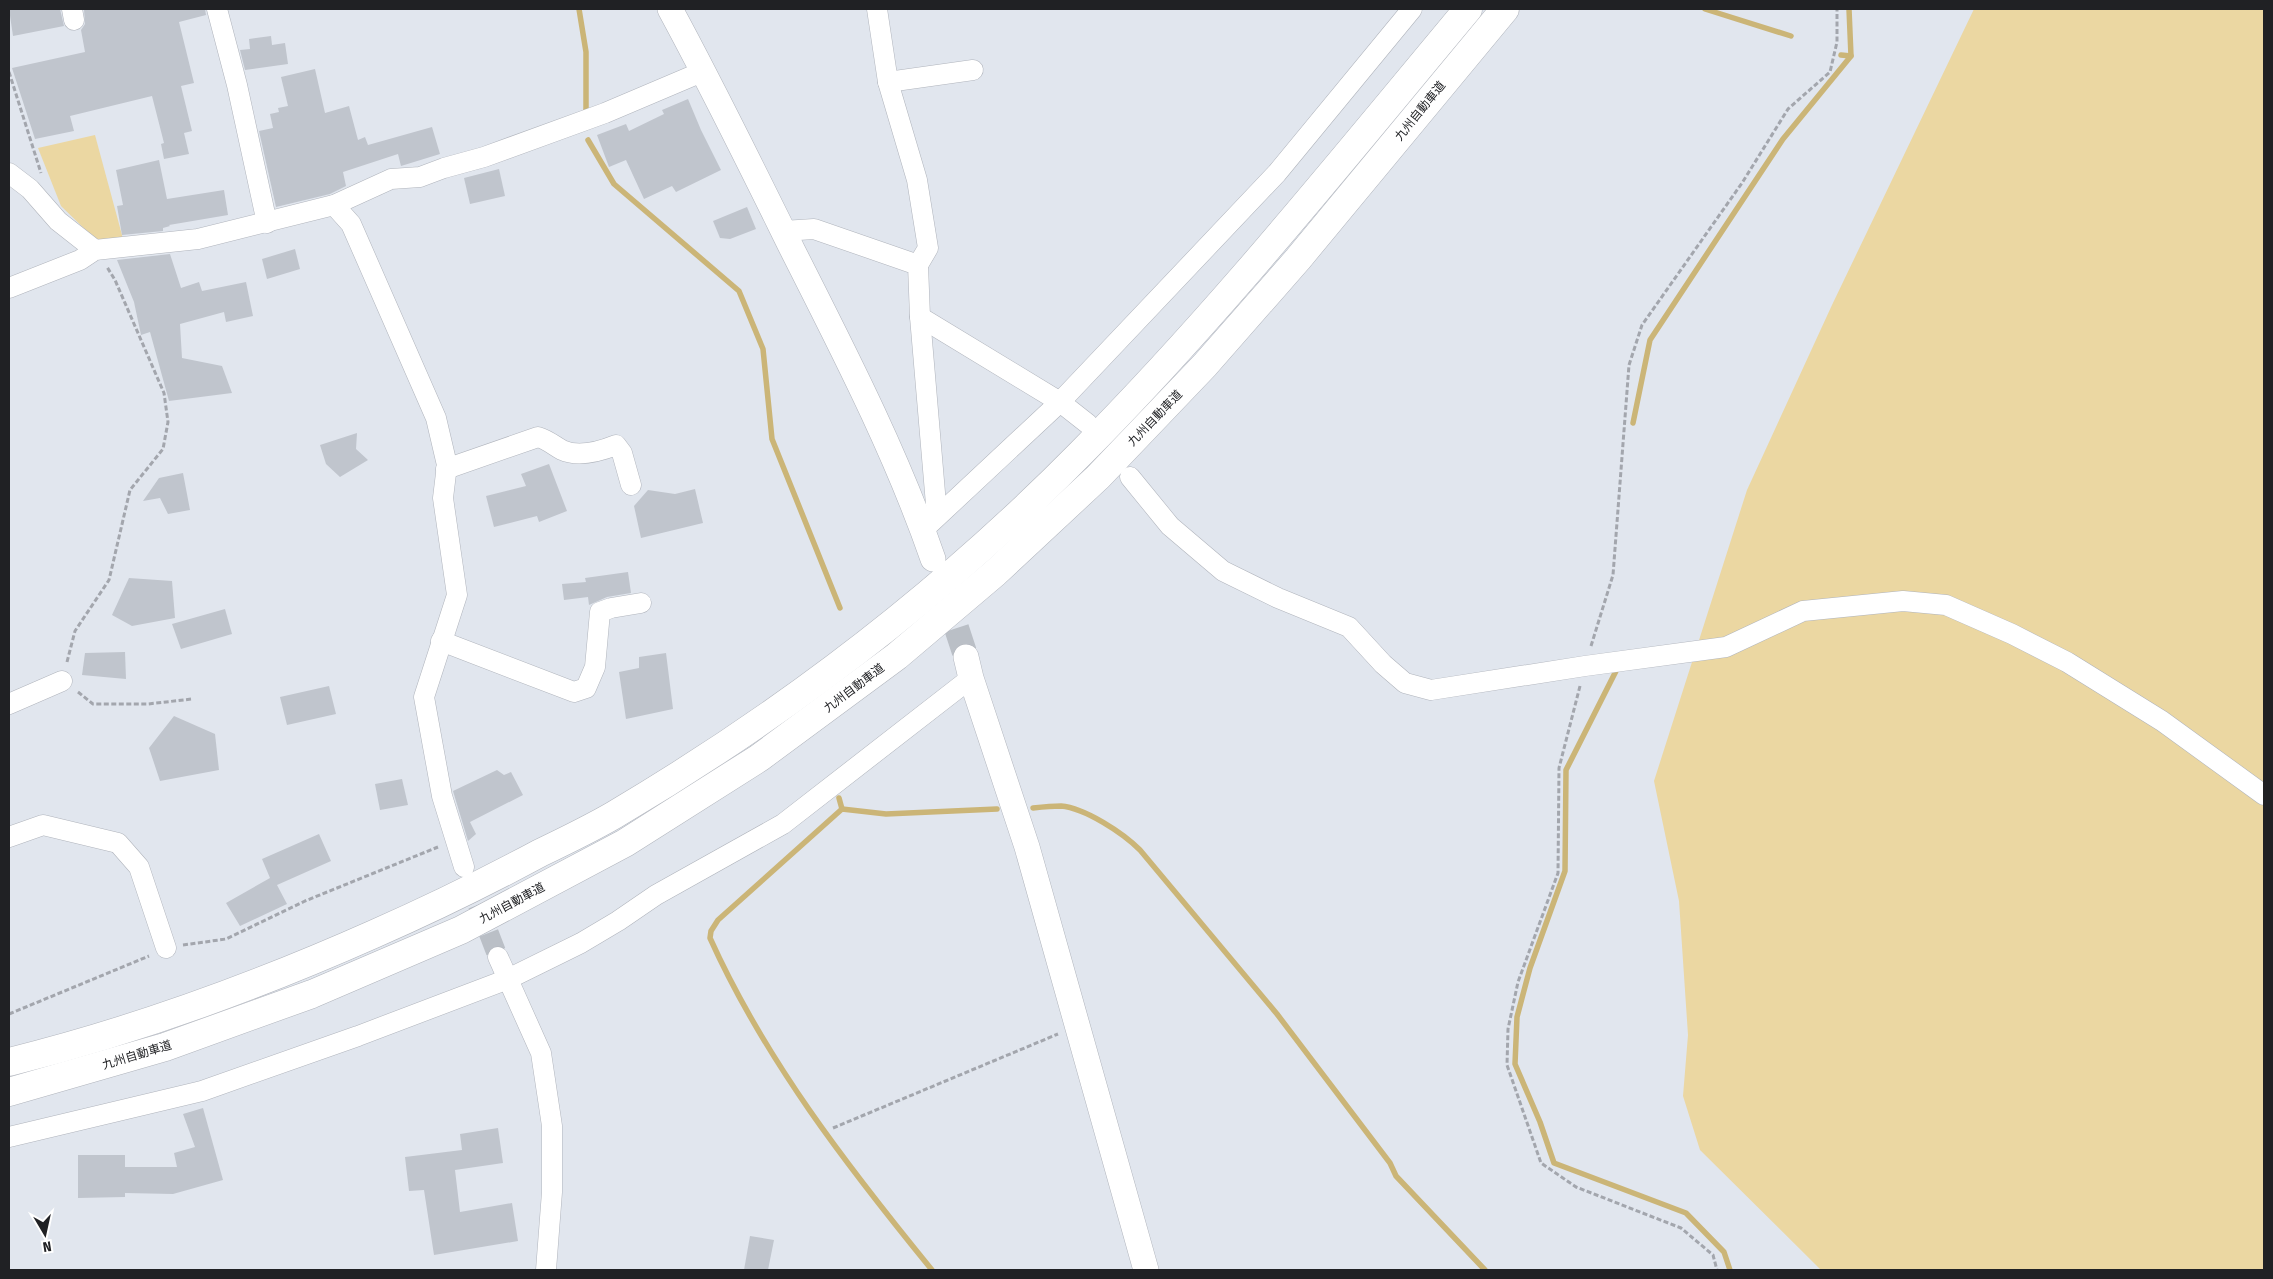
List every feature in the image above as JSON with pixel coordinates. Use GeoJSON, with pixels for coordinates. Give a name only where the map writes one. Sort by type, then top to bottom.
{"type":"FeatureCollection","features":[{"type":"Feature","properties":{"kind":"highway"},"geometry":{"type":"LineString","coordinates":[[9,1062],[164,1016],[301,967],[432,908],[611,816],[744,733],[879,634],[978,550],[1079,456],[1196,331],[1468,9]]}},
{"type":"Feature","properties":{"kind":"highway","name":"九州自動車道"},"geometry":{"type":"LineString","coordinates":[[9,1092],[174,1043],[312,994],[460,930],[625,842],[759,758],[897,656],[995,573],[1098,477],[1205,365],[1298,259],[1505,9]]}},
{"type":"Feature","properties":{"kind":"street"},"geometry":{"type":"LineString","coordinates":[[217,9],[237,84],[267,223]]}},
{"type":"Feature","properties":{"kind":"street"},"geometry":{"type":"LineString","coordinates":[[670,9],[704,71],[930,523]]}},
{"type":"Feature","properties":{"kind":"street"},"geometry":{"type":"LineString","coordinates":[[877,9],[888,82],[917,180],[928,248],[918,265],[933,559]]}},
{"type":"Feature","properties":{"kind":"street"},"geometry":{"type":"LineString","coordinates":[[930,523],[996,464],[1060,402],[1277,173],[1412,9]]}},
{"type":"Feature","properties":{"kind":"street"},"geometry":{"type":"LineString","coordinates":[[888,82],[973,70]]}},
{"type":"Feature","properties":{"kind":"street"},"geometry":{"type":"LineString","coordinates":[[9,288],[80,260],[95,250],[198,239],[334,205],[391,180],[420,177],[484,157],[605,113],[704,71]]}},
{"type":"Feature","properties":{"kind":"street"},"geometry":{"type":"LineString","coordinates":[[9,173],[30,189],[58,221],[95,250]]}},
{"type":"Feature","properties":{"kind":"street"},"geometry":{"type":"LineString","coordinates":[[334,205],[351,224],[436,418],[446,469],[442,498],[457,595],[424,697],[442,796],[464,868]]}},
{"type":"Feature","properties":{"kind":"street"},"geometry":{"type":"LineString","coordinates":[[784,231],[814,229],[918,265]]}},
{"type":"Feature","properties":{"kind":"street"},"geometry":{"type":"LineString","coordinates":[[920,317],[1060,402],[1088,424]]}},
{"type":"Feature","properties":{"kind":"street"},"geometry":{"type":"LineString","coordinates":[[446,469],[538,437],[547,439],[564,451],[578,453],[600,451],[616,445],[622,452],[631,485]]}},
{"type":"Feature","properties":{"kind":"street"},"geometry":{"type":"LineString","coordinates":[[1130,477],[1170,526],[1222,571],[1278,598],[1349,627],[1405,683],[1431,690],[1585,666],[1726,647],[1803,612],[1903,601],[1946,605],[2012,634],[2067,662],[2162,722],[2264,795]]}},
{"type":"Feature","properties":{"kind":"street"},"geometry":{"type":"LineString","coordinates":[[441,640],[574,692],[586,688],[595,666],[600,612],[611,608],[641,603]]}},
{"type":"Feature","properties":{"kind":"street"},"geometry":{"type":"LineString","coordinates":[[9,1137],[202,1091],[358,1036],[508,978],[581,943],[618,922],[656,895],[783,824],[968,667],[1027,847],[1146,1270]]}},
{"type":"Feature","properties":{"kind":"street"},"geometry":{"type":"LineString","coordinates":[[9,704],[62,681]]}},
{"type":"Feature","properties":{"kind":"street"},"geometry":{"type":"LineString","coordinates":[[9,836],[43,825],[118,843],[138,867],[166,948]]}},
{"type":"Feature","properties":{"kind":"street"},"geometry":{"type":"LineString","coordinates":[[498,957],[541,1053],[552,1126],[552,1192],[546,1270]]}},
{"type":"Feature","properties":{"kind":"path"},"geometry":{"type":"LineString","coordinates":[[1717,1270],[1713,1254],[1681,1228],[1576,1187],[1541,1164],[1507,1065],[1508,1029],[1518,982],[1558,873],[1559,768],[1585,666],[1613,575],[1629,365],[1642,325],[1742,182],[1788,109],[1830,72],[1837,42],[1837,9]]}},
{"type":"Feature","properties":{"kind":"path"},"geometry":{"type":"LineString","coordinates":[[9,72],[43,178]]}},
{"type":"Feature","properties":{"kind":"path"},"geometry":{"type":"LineString","coordinates":[[95,250],[115,280],[164,393],[168,422],[163,449],[130,490],[109,580],[75,632],[62,681],[93,704],[148,704],[192,699]]}},
{"type":"Feature","properties":{"kind":"path"},"geometry":{"type":"LineString","coordinates":[[9,1014],[166,948],[226,939],[305,901],[456,840]]}},
{"type":"Feature","properties":{"kind":"path"},"geometry":{"type":"LineString","coordinates":[[833,1128],[1077,1026]]}},
{"type":"Feature","properties":{"kind":"shaded area"},"geometry":{"type":"Polygon","coordinates":[[[1974,9],[2264,9],[2264,1270],[1821,1270],[1700,1150],[1683,1096],[1688,1035],[1679,901],[1654,781],[1747,490],[1832,305],[1974,9]]]}},
{"type":"Feature","properties":{"kind":"shaded area"},"geometry":{"type":"Polygon","coordinates":[[[95,135],[123,242],[96,240],[61,206],[38,148],[95,135]]]}},
{"type":"Feature","properties":{"kind":"building"},"geometry":{"type":"Polygon","coordinates":[[[9,9],[60,9],[64,26],[13,36],[9,9]]]}},
{"type":"Feature","properties":{"kind":"building"},"geometry":{"type":"Polygon","coordinates":[[[84,9],[205,9],[206,15],[179,22],[194,83],[181,86],[192,131],[184,133],[189,154],[164,159],[161,144],[164,143],[152,96],[70,116],[74,131],[35,139],[12,68],[85,52],[81,30],[85,24],[84,9]]]}},
{"type":"Feature","properties":{"kind":"building"},"geometry":{"type":"Polygon","coordinates":[[[271,36],[272,45],[285,43],[288,64],[245,70],[240,50],[250,49],[249,39],[271,36]]]}},
{"type":"Feature","properties":{"kind":"building"},"geometry":{"type":"Polygon","coordinates":[[[315,69],[325,113],[349,106],[358,140],[365,137],[368,145],[432,127],[440,154],[401,166],[398,154],[343,172],[346,186],[330,194],[276,207],[259,131],[273,128],[270,114],[279,112],[278,108],[288,106],[281,77],[315,69]]]}},
{"type":"Feature","properties":{"kind":"building"},"geometry":{"type":"Polygon","coordinates":[[[688,99],[721,170],[676,192],[672,186],[644,199],[626,160],[609,167],[597,135],[626,124],[629,131],[664,114],[662,110],[688,99]]]}},
{"type":"Feature","properties":{"kind":"building"},"geometry":{"type":"Polygon","coordinates":[[[159,160],[167,199],[224,190],[228,215],[169,225],[163,228],[163,231],[122,235],[117,206],[123,205],[116,170],[159,160]]]}},
{"type":"Feature","properties":{"kind":"building"},"geometry":{"type":"Polygon","coordinates":[[[499,169],[505,196],[470,204],[464,178],[499,169]]]}},
{"type":"Feature","properties":{"kind":"building"},"geometry":{"type":"Polygon","coordinates":[[[747,207],[756,229],[730,239],[720,238],[713,221],[747,207]]]}},
{"type":"Feature","properties":{"kind":"building"},"geometry":{"type":"Polygon","coordinates":[[[295,249],[300,269],[267,279],[262,259],[295,249]]]}},
{"type":"Feature","properties":{"kind":"building"},"geometry":{"type":"Polygon","coordinates":[[[170,254],[181,288],[199,282],[202,291],[246,282],[253,316],[226,322],[224,312],[180,324],[182,358],[222,366],[232,393],[169,401],[150,332],[141,335],[134,302],[117,260],[170,254]]]}},
{"type":"Feature","properties":{"kind":"building"},"geometry":{"type":"Polygon","coordinates":[[[357,433],[356,449],[368,460],[340,477],[326,464],[320,445],[357,433]]]}},
{"type":"Feature","properties":{"kind":"building"},"geometry":{"type":"Polygon","coordinates":[[[549,464],[567,511],[539,522],[537,516],[494,527],[486,496],[526,486],[521,474],[549,464]]]}},
{"type":"Feature","properties":{"kind":"building"},"geometry":{"type":"Polygon","coordinates":[[[183,473],[190,510],[168,514],[160,498],[143,501],[159,478],[183,473]]]}},
{"type":"Feature","properties":{"kind":"building"},"geometry":{"type":"Polygon","coordinates":[[[695,489],[703,523],[641,538],[634,506],[648,490],[675,494],[695,489]]]}},
{"type":"Feature","properties":{"kind":"building"},"geometry":{"type":"Polygon","coordinates":[[[628,572],[631,593],[607,597],[589,605],[588,597],[564,600],[562,584],[586,582],[585,578],[628,572]]]}},
{"type":"Feature","properties":{"kind":"building"},"geometry":{"type":"Polygon","coordinates":[[[129,578],[172,581],[175,618],[132,626],[112,615],[129,578]]]}},
{"type":"Feature","properties":{"kind":"building"},"geometry":{"type":"Polygon","coordinates":[[[225,609],[232,634],[181,649],[172,624],[225,609]]]}},
{"type":"Feature","properties":{"kind":"building"},"geometry":{"type":"Polygon","coordinates":[[[125,652],[126,679],[82,675],[85,653],[125,652]]]}},
{"type":"Feature","properties":{"kind":"building"},"geometry":{"type":"Polygon","coordinates":[[[666,653],[673,709],[626,719],[619,672],[639,668],[639,657],[666,653]]]}},
{"type":"Feature","properties":{"kind":"building"},"geometry":{"type":"Polygon","coordinates":[[[329,686],[336,714],[287,725],[280,697],[329,686]]]}},
{"type":"Feature","properties":{"kind":"building"},"geometry":{"type":"Polygon","coordinates":[[[174,716],[215,734],[219,770],[160,781],[149,748],[174,716]]]}},
{"type":"Feature","properties":{"kind":"building"},"geometry":{"type":"Polygon","coordinates":[[[497,770],[504,775],[511,772],[523,795],[470,822],[476,834],[468,841],[453,791],[497,770]]]}},
{"type":"Feature","properties":{"kind":"building"},"geometry":{"type":"Polygon","coordinates":[[[402,779],[408,805],[380,810],[375,784],[402,779]]]}},
{"type":"Feature","properties":{"kind":"building"},"geometry":{"type":"Polygon","coordinates":[[[319,834],[331,861],[277,885],[287,904],[240,926],[226,903],[270,878],[262,859],[319,834]]]}},
{"type":"Feature","properties":{"kind":"building"},"geometry":{"type":"Polygon","coordinates":[[[203,1108],[223,1180],[173,1194],[125,1193],[125,1197],[78,1198],[78,1155],[125,1155],[125,1167],[177,1167],[174,1153],[195,1147],[183,1114],[203,1108]]]}},
{"type":"Feature","properties":{"kind":"building"},"geometry":{"type":"Polygon","coordinates":[[[498,1128],[503,1163],[455,1170],[460,1212],[512,1203],[518,1241],[434,1255],[424,1190],[409,1191],[405,1157],[462,1150],[460,1134],[498,1128]]]}},
{"type":"Feature","properties":{"kind":"building"},"geometry":{"type":"Polygon","coordinates":[[[750,1236],[774,1240],[768,1270],[744,1270],[750,1236]]]}},
{"type":"Feature","properties":{"kind":"waterway"},"geometry":{"type":"LineString","coordinates":[[579,9],[586,52],[586,110]]}},
{"type":"Feature","properties":{"kind":"waterway"},"geometry":{"type":"LineString","coordinates":[[1705,9],[1791,36]]}},
{"type":"Feature","properties":{"kind":"waterway"},"geometry":{"type":"LineString","coordinates":[[1633,423],[1650,340],[1783,139],[1851,56],[1849,9]]}},
{"type":"Feature","properties":{"kind":"waterway"},"geometry":{"type":"LineString","coordinates":[[1841,55],[1851,56]]}},
{"type":"Feature","properties":{"kind":"waterway"},"geometry":{"type":"LineString","coordinates":[[588,140],[614,184],[739,291],[763,349],[772,439],[840,608]]}},
{"type":"Feature","properties":{"kind":"waterway"},"geometry":{"type":"LineString","coordinates":[[1616,671],[1566,770],[1565,871],[1530,968],[1517,1017],[1515,1064],[1540,1122],[1554,1163],[1686,1213],[1724,1252],[1730,1270]]}},
{"type":"Feature","properties":{"kind":"waterway"},"geometry":{"type":"LineString","coordinates":[[839,798],[842,809]]}},
{"type":"Feature","properties":{"kind":"waterway"},"geometry":{"type":"LineString","coordinates":[[1033,808],[1061,806],[1081,811],[1114,829],[1140,850],[1277,1014],[1390,1163],[1396,1176],[1485,1270]]}},
{"type":"Feature","properties":{"kind":"waterway"},"geometry":{"type":"LineString","coordinates":[[932,1270],[839,1152],[782,1070],[756,1027],[710,938],[711,931],[718,920],[842,809],[886,814],[997,809]]}},
{"type":"Feature","properties":{"kind":"tunnel"},"geometry":{"type":"LineString","coordinates":[[945,593],[966,657]]}},
{"type":"Feature","properties":{"kind":"tunnel"},"geometry":{"type":"LineString","coordinates":[[467,877],[498,957]]}}]}
